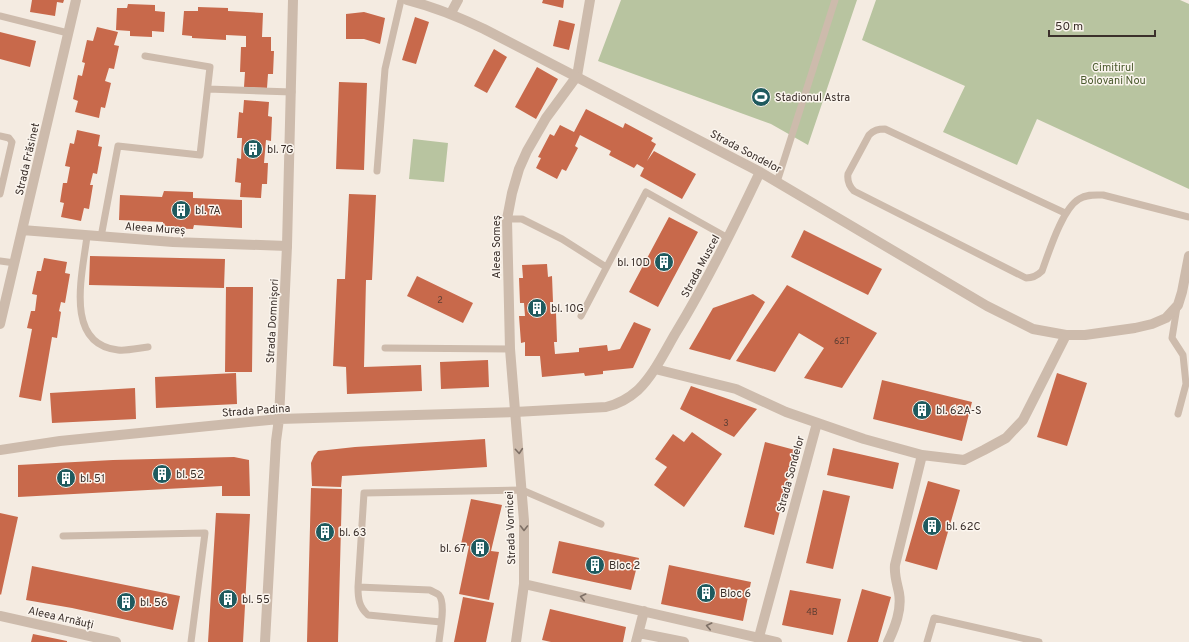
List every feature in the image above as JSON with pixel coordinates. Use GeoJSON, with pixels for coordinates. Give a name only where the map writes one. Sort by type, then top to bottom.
{"type":"FeatureCollection","features":[{"type":"Feature","properties":{"kind":"street","name":"Strada Frăsinet"},"geometry":{"type":"LineString","coordinates":[[0,324],[76,0]]}},
{"type":"Feature","properties":{"kind":"street","name":"Strada Domnișori"},"geometry":{"type":"LineString","coordinates":[[265,642],[276,441],[279,419],[287,246],[292,92],[293,0]]}},
{"type":"Feature","properties":{"kind":"street","name":"Strada Sondelor"},"geometry":{"type":"LineString","coordinates":[[407,0],[425,4],[484,29],[760,172],[987,306],[1033,329],[1066,336],[1110,332],[1152,324],[1166,318],[1178,305]]}},
{"type":"Feature","properties":{"kind":"street"},"geometry":{"type":"LineString","coordinates":[[451,14],[458,0]]}},
{"type":"Feature","properties":{"kind":"street"},"geometry":{"type":"LineString","coordinates":[[577,76],[590,0]]}},
{"type":"Feature","properties":{"kind":"street","name":"Aleea Someș"},"geometry":{"type":"LineString","coordinates":[[516,412],[510,349],[507,219],[519,169],[527,151],[546,118],[577,76]]}},
{"type":"Feature","properties":{"kind":"street","name":"Strada Muscel"},"geometry":{"type":"LineString","coordinates":[[516,412],[606,407],[618,404],[630,397],[639,389],[655,368],[685,318],[728,238],[760,172]]}},
{"type":"Feature","properties":{"kind":"street","name":"Aleea Mureș"},"geometry":{"type":"LineString","coordinates":[[22,230],[172,242],[287,246]]}},
{"type":"Feature","properties":{"kind":"street"},"geometry":{"type":"LineString","coordinates":[[1178,305],[1188,270],[1189,256]]}},
{"type":"Feature","properties":{"kind":"street"},"geometry":{"type":"LineString","coordinates":[[655,368],[736,389],[786,412],[864,439],[922,455],[964,460],[1006,438],[1023,420],[1066,336]]}},
{"type":"Feature","properties":{"kind":"street","name":"Strada Padina"},"geometry":{"type":"LineString","coordinates":[[0,450],[60,441],[279,419],[516,412]]}},
{"type":"Feature","properties":{"kind":"street","name":"Strada Vornicei"},"geometry":{"type":"LineString","coordinates":[[516,412],[524,522],[524,584],[516,642]]}},
{"type":"Feature","properties":{"kind":"street","name":"Strada Sondelor"},"geometry":{"type":"LineString","coordinates":[[759,637],[817,423]]}},
{"type":"Feature","properties":{"kind":"street"},"geometry":{"type":"LineString","coordinates":[[888,642],[896,625],[900,602],[895,578],[895,564],[922,455]]}},
{"type":"Feature","properties":{"kind":"street"},"geometry":{"type":"LineString","coordinates":[[524,584],[644,611],[747,638],[759,637],[777,642]]}},
{"type":"Feature","properties":{"kind":"street"},"geometry":{"type":"LineString","coordinates":[[644,611],[637,637],[684,642]]}},
{"type":"Feature","properties":{"kind":"street","name":"Aleea Arnăuți"},"geometry":{"type":"LineString","coordinates":[[0,616],[116,642]]}},
{"type":"Feature","properties":{"kind":"lane"},"geometry":{"type":"LineString","coordinates":[[377,172],[385,69],[402,0]]}},
{"type":"Feature","properties":{"kind":"lane"},"geometry":{"type":"LineString","coordinates":[[777,182],[834,0]]}},
{"type":"Feature","properties":{"kind":"lane"},"geometry":{"type":"LineString","coordinates":[[0,16],[68,34]]}},
{"type":"Feature","properties":{"kind":"lane"},"geometry":{"type":"LineString","coordinates":[[101,237],[118,146],[200,156],[210,67],[145,56]]}},
{"type":"Feature","properties":{"kind":"lane"},"geometry":{"type":"LineString","coordinates":[[208,89],[292,92]]}},
{"type":"Feature","properties":{"kind":"lane"},"geometry":{"type":"LineString","coordinates":[[1066,212],[885,129],[873,131],[869,135],[848,174],[851,188],[854,191],[1026,278],[1032,278],[1042,271],[1066,212],[1078,199],[1090,194],[1103,195],[1189,217]]}},
{"type":"Feature","properties":{"kind":"lane"},"geometry":{"type":"LineString","coordinates":[[0,136],[8,138],[12,142],[0,194]]}},
{"type":"Feature","properties":{"kind":"lane"},"geometry":{"type":"LineString","coordinates":[[580,316],[646,192],[728,238]]}},
{"type":"Feature","properties":{"kind":"lane"},"geometry":{"type":"LineString","coordinates":[[507,219],[522,219],[562,239],[606,267]]}},
{"type":"Feature","properties":{"kind":"lane"},"geometry":{"type":"LineString","coordinates":[[87,236],[79,302],[83,322],[89,336],[100,345],[118,350],[148,347]]}},
{"type":"Feature","properties":{"kind":"lane"},"geometry":{"type":"LineString","coordinates":[[0,261],[15,263]]}},
{"type":"Feature","properties":{"kind":"lane"},"geometry":{"type":"LineString","coordinates":[[1178,305],[1172,338],[1183,355],[1186,384],[1178,414]]}},
{"type":"Feature","properties":{"kind":"lane"},"geometry":{"type":"LineString","coordinates":[[385,348],[510,349]]}},
{"type":"Feature","properties":{"kind":"lane"},"geometry":{"type":"LineString","coordinates":[[441,622],[368,615],[362,610],[358,598],[358,587],[364,493],[522,490],[601,524]]}},
{"type":"Feature","properties":{"kind":"lane"},"geometry":{"type":"LineString","coordinates":[[63,536],[205,533],[191,642]]}},
{"type":"Feature","properties":{"kind":"lane"},"geometry":{"type":"LineString","coordinates":[[358,587],[430,590],[438,594],[441,599],[442,606],[439,642]]}},
{"type":"Feature","properties":{"kind":"lane"},"geometry":{"type":"LineString","coordinates":[[927,642],[934,618],[1039,642]]}},
{"type":"Feature","properties":{"kind":"green space","name":"Stadionul Astra"},"geometry":{"type":"Polygon","coordinates":[[[621,0],[857,0],[808,145],[771,124],[598,61],[621,0]]]}},
{"type":"Feature","properties":{"kind":"green space","name":"Cimitirul Bolovani Nou"},"geometry":{"type":"Polygon","coordinates":[[[876,0],[1180,0],[1189,4],[1189,189],[1037,119],[1017,165],[943,132],[965,86],[862,40],[876,0]]]}},
{"type":"Feature","properties":{"kind":"green space"},"geometry":{"type":"Polygon","coordinates":[[[413,139],[448,143],[444,182],[409,179],[413,139]]]}},
{"type":"Feature","properties":{"kind":"building"},"geometry":{"type":"Polygon","coordinates":[[[32,0],[64,0],[63,3],[57,2],[55,16],[30,12],[32,0]]]}},
{"type":"Feature","properties":{"kind":"building"},"geometry":{"type":"Polygon","coordinates":[[[543,0],[564,0],[563,8],[542,3],[543,0]]]}},
{"type":"Feature","properties":{"kind":"building"},"geometry":{"type":"Polygon","coordinates":[[[128,4],[155,5],[155,11],[165,12],[164,32],[152,31],[152,37],[130,36],[130,31],[116,30],[117,8],[127,8],[128,4]]]}},
{"type":"Feature","properties":{"kind":"building"},"geometry":{"type":"Polygon","coordinates":[[[198,7],[228,8],[228,11],[263,13],[262,37],[271,37],[271,51],[274,51],[273,74],[268,74],[267,88],[244,87],[245,72],[240,72],[241,47],[246,47],[246,36],[226,35],[226,40],[192,38],[192,36],[182,35],[184,11],[198,11],[198,7]]]}},
{"type":"Feature","properties":{"kind":"building"},"geometry":{"type":"Polygon","coordinates":[[[364,12],[385,18],[380,44],[364,39],[346,39],[346,14],[364,12]]]}},
{"type":"Feature","properties":{"kind":"building"},"geometry":{"type":"Polygon","coordinates":[[[415,17],[429,22],[416,64],[402,60],[415,17]]]}},
{"type":"Feature","properties":{"kind":"building"},"geometry":{"type":"Polygon","coordinates":[[[559,20],[575,24],[569,50],[553,46],[559,20]]]}},
{"type":"Feature","properties":{"kind":"building"},"geometry":{"type":"Polygon","coordinates":[[[97,27],[118,32],[114,45],[119,46],[114,69],[109,68],[105,81],[111,83],[105,108],[101,107],[99,118],[75,112],[78,101],[73,99],[78,75],[82,76],[85,63],[82,62],[87,40],[93,41],[97,27]]]}},
{"type":"Feature","properties":{"kind":"building"},"geometry":{"type":"Polygon","coordinates":[[[0,32],[36,41],[30,67],[0,59],[0,32]]]}},
{"type":"Feature","properties":{"kind":"building"},"geometry":{"type":"Polygon","coordinates":[[[494,49],[507,57],[487,93],[474,86],[494,49]]]}},
{"type":"Feature","properties":{"kind":"building"},"geometry":{"type":"Polygon","coordinates":[[[537,67],[558,79],[536,119],[515,107],[537,67]]]}},
{"type":"Feature","properties":{"kind":"building"},"geometry":{"type":"Polygon","coordinates":[[[339,82],[367,83],[364,170],[336,169],[339,82]]]}},
{"type":"Feature","properties":{"kind":"building","name":"bl. 7G"},"geometry":{"type":"Polygon","coordinates":[[[244,100],[269,102],[268,116],[272,117],[271,141],[266,140],[264,163],[268,163],[267,184],[262,184],[261,198],[240,197],[241,183],[235,182],[237,158],[241,159],[242,138],[237,138],[239,112],[243,113],[244,100]]]}},
{"type":"Feature","properties":{"kind":"building"},"geometry":{"type":"Polygon","coordinates":[[[586,109],[623,128],[625,123],[653,138],[651,141],[656,144],[647,161],[654,151],[696,174],[682,199],[640,176],[644,168],[637,164],[634,168],[609,155],[611,151],[580,135],[575,146],[578,148],[566,171],[562,169],[557,179],[536,168],[541,158],[538,157],[550,134],[554,136],[560,125],[574,132],[586,109]]]}},
{"type":"Feature","properties":{"kind":"building"},"geometry":{"type":"Polygon","coordinates":[[[77,130],[100,135],[98,146],[102,147],[97,174],[93,173],[90,185],[93,185],[89,209],[84,208],[81,221],[61,217],[64,203],[60,202],[63,183],[67,183],[70,167],[65,166],[70,143],[74,144],[77,130]]]}},
{"type":"Feature","properties":{"kind":"building","name":"bl. 7A"},"geometry":{"type":"Polygon","coordinates":[[[164,191],[193,192],[193,198],[242,200],[242,228],[194,225],[193,229],[163,228],[163,222],[119,220],[120,195],[162,197],[164,191]]]}},
{"type":"Feature","properties":{"kind":"building"},"geometry":{"type":"Polygon","coordinates":[[[349,194],[376,195],[372,280],[366,280],[364,367],[421,365],[422,391],[347,394],[346,367],[333,366],[337,279],[345,279],[349,194]]]}},
{"type":"Feature","properties":{"kind":"building","name":"bl. 10D"},"geometry":{"type":"Polygon","coordinates":[[[669,217],[698,232],[658,307],[629,292],[669,217]]]}},
{"type":"Feature","properties":{"kind":"building"},"geometry":{"type":"Polygon","coordinates":[[[804,230],[882,269],[868,295],[791,257],[804,230]]]}},
{"type":"Feature","properties":{"kind":"building"},"geometry":{"type":"Polygon","coordinates":[[[90,256],[225,259],[224,288],[89,285],[90,256]]]}},
{"type":"Feature","properties":{"kind":"building"},"geometry":{"type":"Polygon","coordinates":[[[44,258],[67,262],[65,273],[70,274],[65,303],[61,302],[59,311],[61,312],[57,338],[52,337],[41,401],[19,397],[32,329],[27,328],[31,311],[35,311],[37,295],[32,294],[37,271],[41,271],[44,258]]]}},
{"type":"Feature","properties":{"kind":"building"},"geometry":{"type":"Polygon","coordinates":[[[547,264],[548,277],[552,276],[553,302],[550,302],[551,314],[556,313],[557,342],[554,342],[555,354],[579,352],[579,348],[607,345],[608,351],[620,349],[634,322],[651,329],[633,368],[603,371],[603,374],[585,376],[584,373],[542,377],[540,356],[525,356],[525,342],[521,343],[519,316],[525,316],[524,303],[520,303],[519,278],[523,278],[522,265],[547,264]]]}},
{"type":"Feature","properties":{"kind":"building"},"geometry":{"type":"Polygon","coordinates":[[[417,276],[473,303],[463,323],[407,296],[417,276]]]}},
{"type":"Feature","properties":{"kind":"building"},"geometry":{"type":"Polygon","coordinates":[[[787,285],[877,333],[842,388],[804,378],[824,348],[799,333],[775,372],[736,361],[787,285]]]}},
{"type":"Feature","properties":{"kind":"building"},"geometry":{"type":"Polygon","coordinates":[[[226,287],[253,287],[252,372],[225,372],[226,287]]]}},
{"type":"Feature","properties":{"kind":"building"},"geometry":{"type":"Polygon","coordinates":[[[753,294],[765,302],[730,360],[689,349],[713,308],[753,294]]]}},
{"type":"Feature","properties":{"kind":"building"},"geometry":{"type":"Polygon","coordinates":[[[488,360],[489,387],[441,389],[440,362],[488,360]]]}},
{"type":"Feature","properties":{"kind":"building"},"geometry":{"type":"Polygon","coordinates":[[[236,373],[237,404],[156,408],[155,377],[236,373]]]}},
{"type":"Feature","properties":{"kind":"building"},"geometry":{"type":"Polygon","coordinates":[[[1057,373],[1087,383],[1067,446],[1037,437],[1057,373]]]}},
{"type":"Feature","properties":{"kind":"building","name":"bl. 62A-S"},"geometry":{"type":"Polygon","coordinates":[[[882,380],[972,402],[962,441],[873,419],[882,380]]]}},
{"type":"Feature","properties":{"kind":"building"},"geometry":{"type":"Polygon","coordinates":[[[691,386],[757,409],[734,437],[680,409],[691,386]]]}},
{"type":"Feature","properties":{"kind":"building"},"geometry":{"type":"Polygon","coordinates":[[[135,388],[136,419],[52,423],[50,393],[135,388]]]}},
{"type":"Feature","properties":{"kind":"building"},"geometry":{"type":"Polygon","coordinates":[[[692,432],[722,454],[684,507],[654,485],[667,467],[655,459],[673,434],[684,442],[692,432]]]}},
{"type":"Feature","properties":{"kind":"building"},"geometry":{"type":"Polygon","coordinates":[[[485,439],[487,467],[342,476],[341,487],[312,486],[311,463],[318,451],[355,447],[485,439]]]}},
{"type":"Feature","properties":{"kind":"building"},"geometry":{"type":"Polygon","coordinates":[[[765,442],[795,450],[774,535],[744,527],[765,442]]]}},
{"type":"Feature","properties":{"kind":"building"},"geometry":{"type":"Polygon","coordinates":[[[833,448],[899,463],[893,489],[827,475],[833,448]]]}},
{"type":"Feature","properties":{"kind":"building"},"geometry":{"type":"Polygon","coordinates":[[[234,457],[249,460],[250,496],[222,496],[222,486],[18,497],[18,465],[113,460],[234,457]]]}},
{"type":"Feature","properties":{"kind":"building","name":"bl. 62C"},"geometry":{"type":"Polygon","coordinates":[[[928,481],[960,490],[937,570],[905,561],[928,481]]]}},
{"type":"Feature","properties":{"kind":"building"},"geometry":{"type":"Polygon","coordinates":[[[311,488],[342,489],[338,642],[307,642],[311,488]]]}},
{"type":"Feature","properties":{"kind":"building"},"geometry":{"type":"Polygon","coordinates":[[[823,490],[850,496],[833,569],[806,563],[823,490]]]}},
{"type":"Feature","properties":{"kind":"building","name":"bl. 67"},"geometry":{"type":"Polygon","coordinates":[[[471,499],[502,505],[491,551],[499,552],[489,600],[459,594],[469,546],[461,544],[471,499]]]}},
{"type":"Feature","properties":{"kind":"building"},"geometry":{"type":"Polygon","coordinates":[[[0,513],[18,517],[1,595],[0,594],[0,513]]]}},
{"type":"Feature","properties":{"kind":"building","name":"bl. 55"},"geometry":{"type":"Polygon","coordinates":[[[216,513],[250,514],[243,642],[208,642],[216,513]]]}},
{"type":"Feature","properties":{"kind":"building","name":"Bloc 2"},"geometry":{"type":"Polygon","coordinates":[[[559,541],[639,558],[631,590],[552,573],[559,541]]]}},
{"type":"Feature","properties":{"kind":"building","name":"Bloc 6"},"geometry":{"type":"Polygon","coordinates":[[[669,565],[751,582],[743,621],[661,604],[669,565]]]}},
{"type":"Feature","properties":{"kind":"building","name":"bl. 56"},"geometry":{"type":"Polygon","coordinates":[[[32,566],[180,596],[173,630],[72,608],[26,600],[32,566]]]}},
{"type":"Feature","properties":{"kind":"building"},"geometry":{"type":"Polygon","coordinates":[[[862,589],[891,597],[878,642],[847,642],[862,589]]]}},
{"type":"Feature","properties":{"kind":"building"},"geometry":{"type":"Polygon","coordinates":[[[790,590],[841,599],[833,635],[782,625],[790,590]]]}},
{"type":"Feature","properties":{"kind":"building"},"geometry":{"type":"Polygon","coordinates":[[[463,597],[494,603],[486,642],[454,642],[463,597]]]}},
{"type":"Feature","properties":{"kind":"building"},"geometry":{"type":"Polygon","coordinates":[[[550,609],[626,627],[623,642],[551,642],[542,640],[550,609]]]}},
{"type":"Feature","properties":{"kind":"building"},"geometry":{"type":"Polygon","coordinates":[[[33,634],[67,641],[67,642],[31,642],[33,634]]]}},
{"type":"Feature","properties":{"kind":"place","name":"Stadionul Astra"},"geometry":{"type":"Point","coordinates":[761,97]}},
{"type":"Feature","properties":{"kind":"place","name":"bl. 7G"},"geometry":{"type":"Point","coordinates":[253,149]}},
{"type":"Feature","properties":{"kind":"place","name":"bl. 7A"},"geometry":{"type":"Point","coordinates":[181,210]}},
{"type":"Feature","properties":{"kind":"place","name":"bl. 10D"},"geometry":{"type":"Point","coordinates":[664,262]}},
{"type":"Feature","properties":{"kind":"place","name":"bl. 10G"},"geometry":{"type":"Point","coordinates":[537,308]}},
{"type":"Feature","properties":{"kind":"place","name":"bl. 62A-S"},"geometry":{"type":"Point","coordinates":[922,410]}},
{"type":"Feature","properties":{"kind":"place","name":"bl. 52"},"geometry":{"type":"Point","coordinates":[162,474]}},
{"type":"Feature","properties":{"kind":"place","name":"bl. 51"},"geometry":{"type":"Point","coordinates":[66,478]}},
{"type":"Feature","properties":{"kind":"place","name":"bl. 62C"},"geometry":{"type":"Point","coordinates":[932,526]}},
{"type":"Feature","properties":{"kind":"place","name":"bl. 63"},"geometry":{"type":"Point","coordinates":[325,532]}},
{"type":"Feature","properties":{"kind":"place","name":"bl. 67"},"geometry":{"type":"Point","coordinates":[480,548]}},
{"type":"Feature","properties":{"kind":"place","name":"Bloc 2"},"geometry":{"type":"Point","coordinates":[595,565]}},
{"type":"Feature","properties":{"kind":"place","name":"Bloc 6"},"geometry":{"type":"Point","coordinates":[706,593]}},
{"type":"Feature","properties":{"kind":"place","name":"bl. 55"},"geometry":{"type":"Point","coordinates":[228,599]}},
{"type":"Feature","properties":{"kind":"place","name":"bl. 56"},"geometry":{"type":"Point","coordinates":[126,602]}}]}
